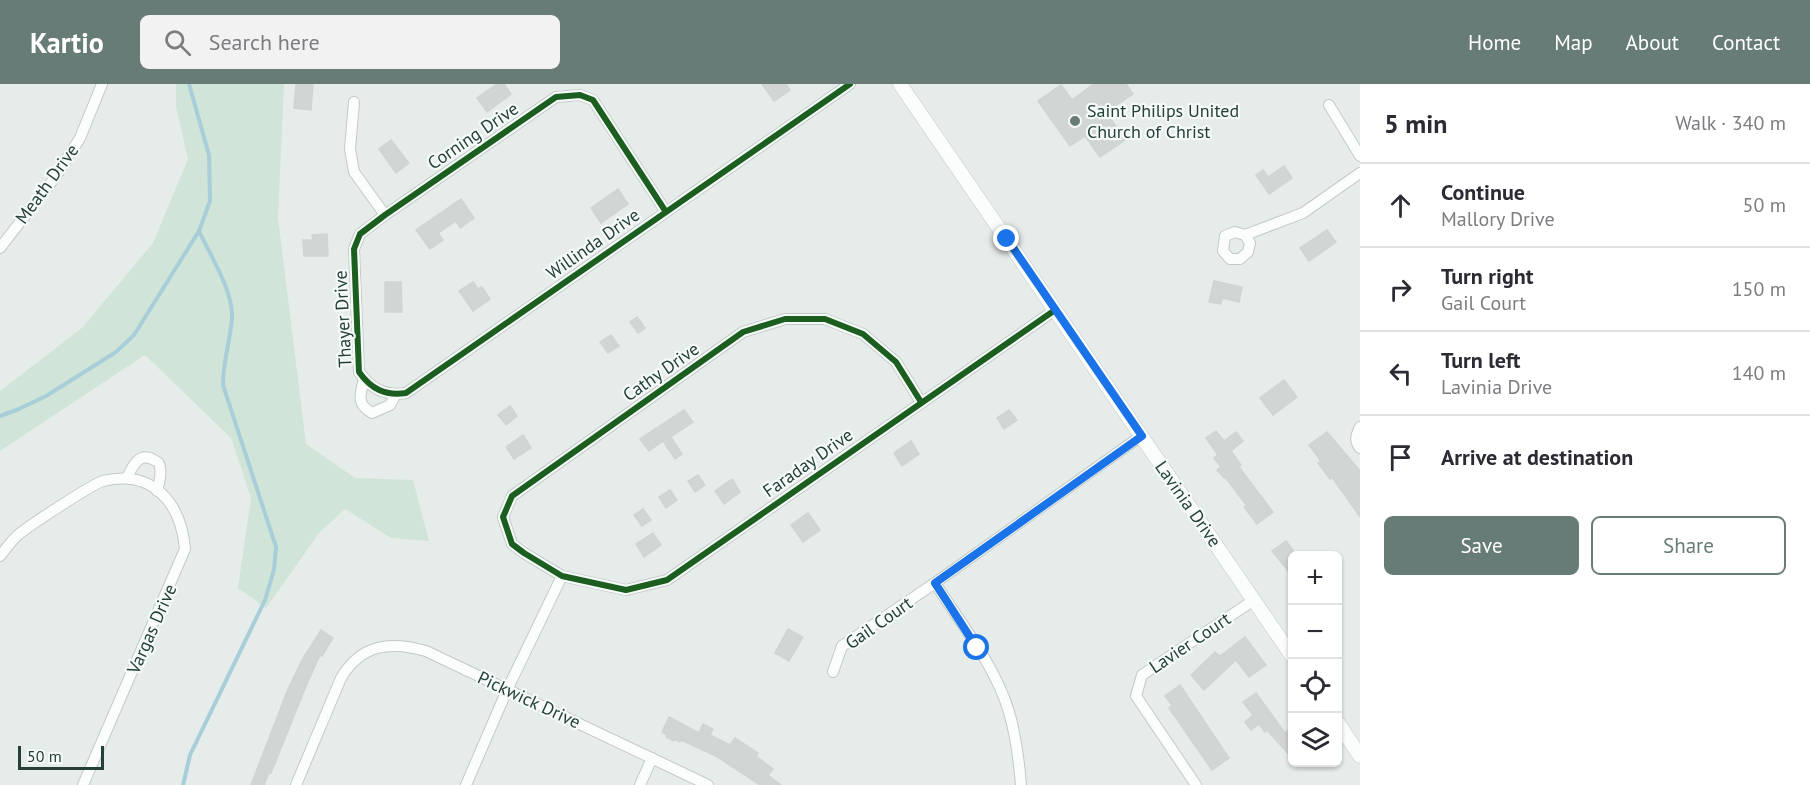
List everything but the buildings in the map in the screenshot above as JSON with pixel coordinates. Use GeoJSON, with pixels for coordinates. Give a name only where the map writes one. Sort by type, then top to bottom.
{"type":"FeatureCollection","features":[{"type":"Feature","properties":{"kind":"street","name":"Meath Drive"},"geometry":{"type":"LineString","coordinates":[[0,248],[56,176],[80,138],[102,84]]}},
{"type":"Feature","properties":{"kind":"street","name":"Willinda Drive"},"geometry":{"type":"LineString","coordinates":[[364,379],[360,402],[364,408],[372,413],[390,405],[396,394],[406,393],[850,84]]}},
{"type":"Feature","properties":{"kind":"street","name":"Lavinia Drive"},"geometry":{"type":"LineString","coordinates":[[900,84],[1288,650]]}},
{"type":"Feature","properties":{"kind":"street","name":"Corning Drive"},"geometry":{"type":"LineString","coordinates":[[385,214],[556,97],[580,95],[593,100],[666,212]]}},
{"type":"Feature","properties":{"kind":"street"},"geometry":{"type":"LineString","coordinates":[[354,102],[350,149],[354,172],[385,214]]}},
{"type":"Feature","properties":{"kind":"street"},"geometry":{"type":"LineString","coordinates":[[1329,105],[1360,156]]}},
{"type":"Feature","properties":{"kind":"street"},"geometry":{"type":"LineString","coordinates":[[1245,235],[1303,213],[1360,173]]}},
{"type":"Feature","properties":{"kind":"street","name":"Thayer Drive"},"geometry":{"type":"LineString","coordinates":[[385,214],[360,234],[354,249],[359,372],[378,391],[396,394]]}},
{"type":"Feature","properties":{"kind":"street","name":"Faraday Drive"},"geometry":{"type":"LineString","coordinates":[[562,576],[626,590],[667,580],[1055,310]]}},
{"type":"Feature","properties":{"kind":"street","name":"Cathy Drive"},"geometry":{"type":"LineString","coordinates":[[562,576],[524,554],[512,544],[503,518],[512,496],[743,332],[785,319],[825,319],[863,334],[896,362],[921,402]]}},
{"type":"Feature","properties":{"kind":"street"},"geometry":{"type":"LineString","coordinates":[[1360,427],[1356,435],[1356,443],[1360,448]]}},
{"type":"Feature","properties":{"kind":"street","name":"Gail Court"},"geometry":{"type":"LineString","coordinates":[[833,672],[842,646],[1142,436]]}},
{"type":"Feature","properties":{"kind":"street"},"geometry":{"type":"LineString","coordinates":[[0,556],[18,535],[101,481],[127,478],[138,460],[144,457],[158,462],[160,468],[157,491]]}},
{"type":"Feature","properties":{"kind":"street","name":"Vargas Drive"},"geometry":{"type":"LineString","coordinates":[[83,785],[185,549],[184,532],[172,505],[144,480],[127,478]]}},
{"type":"Feature","properties":{"kind":"street"},"geometry":{"type":"LineString","coordinates":[[466,785],[507,690],[562,576]]}},
{"type":"Feature","properties":{"kind":"street"},"geometry":{"type":"LineString","coordinates":[[935,583],[995,678],[1008,710],[1018,747],[1021,785]]}},
{"type":"Feature","properties":{"kind":"street","name":"Lavier Court"},"geometry":{"type":"LineString","coordinates":[[1196,785],[1136,696],[1142,675],[1254,600]]}},
{"type":"Feature","properties":{"kind":"street","name":"Pickwick Drive"},"geometry":{"type":"LineString","coordinates":[[296,785],[341,678],[349,665],[376,647],[408,646],[426,651],[708,785]]}},
{"type":"Feature","properties":{"kind":"street"},"geometry":{"type":"LineString","coordinates":[[1342,729],[1360,756]]}},
{"type":"Feature","properties":{"kind":"street"},"geometry":{"type":"LineString","coordinates":[[640,785],[652,758]]}},
{"type":"Feature","properties":{"kind":"green space"},"geometry":{"type":"Polygon","coordinates":[[[176,84],[284,84],[278,218],[306,444],[355,478],[413,480],[429,541],[391,538],[345,509],[319,533],[266,608],[238,588],[251,498],[231,438],[145,355],[0,451],[0,391],[82,328],[153,243],[188,159],[176,107],[176,84]]]}},
{"type":"Feature","properties":{"kind":"waterway"},"geometry":{"type":"LineString","coordinates":[[0,416],[46,396],[116,352],[134,335],[199,231],[210,201],[209,155],[189,84]]}},
{"type":"Feature","properties":{"kind":"waterway"},"geometry":{"type":"LineString","coordinates":[[183,785],[190,755],[265,600],[274,570],[276,547],[223,385],[232,308],[220,274],[199,231]]}},
{"type":"Feature","properties":{"kind":"cycle path"},"geometry":{"type":"LineString","coordinates":[[666,212],[593,100],[580,95],[556,97],[360,234],[354,249],[359,372],[368,383],[379,390],[398,394],[406,393],[850,84]]}},
{"type":"Feature","properties":{"kind":"cycle path"},"geometry":{"type":"LineString","coordinates":[[921,402],[896,362],[863,334],[825,319],[785,319],[743,332],[512,496],[503,517],[512,544],[562,576],[626,590],[667,580],[1055,310]]}},
{"type":"Feature","properties":{"kind":"place","name":"Saint Philips United Church of Christ"},"geometry":{"type":"Point","coordinates":[1075,121]}},
{"type":"Feature","properties":{"kind":"route"},"geometry":{"type":"LineString","coordinates":[[977,648],[935,583],[1142,436],[1007,239]]}}]}
